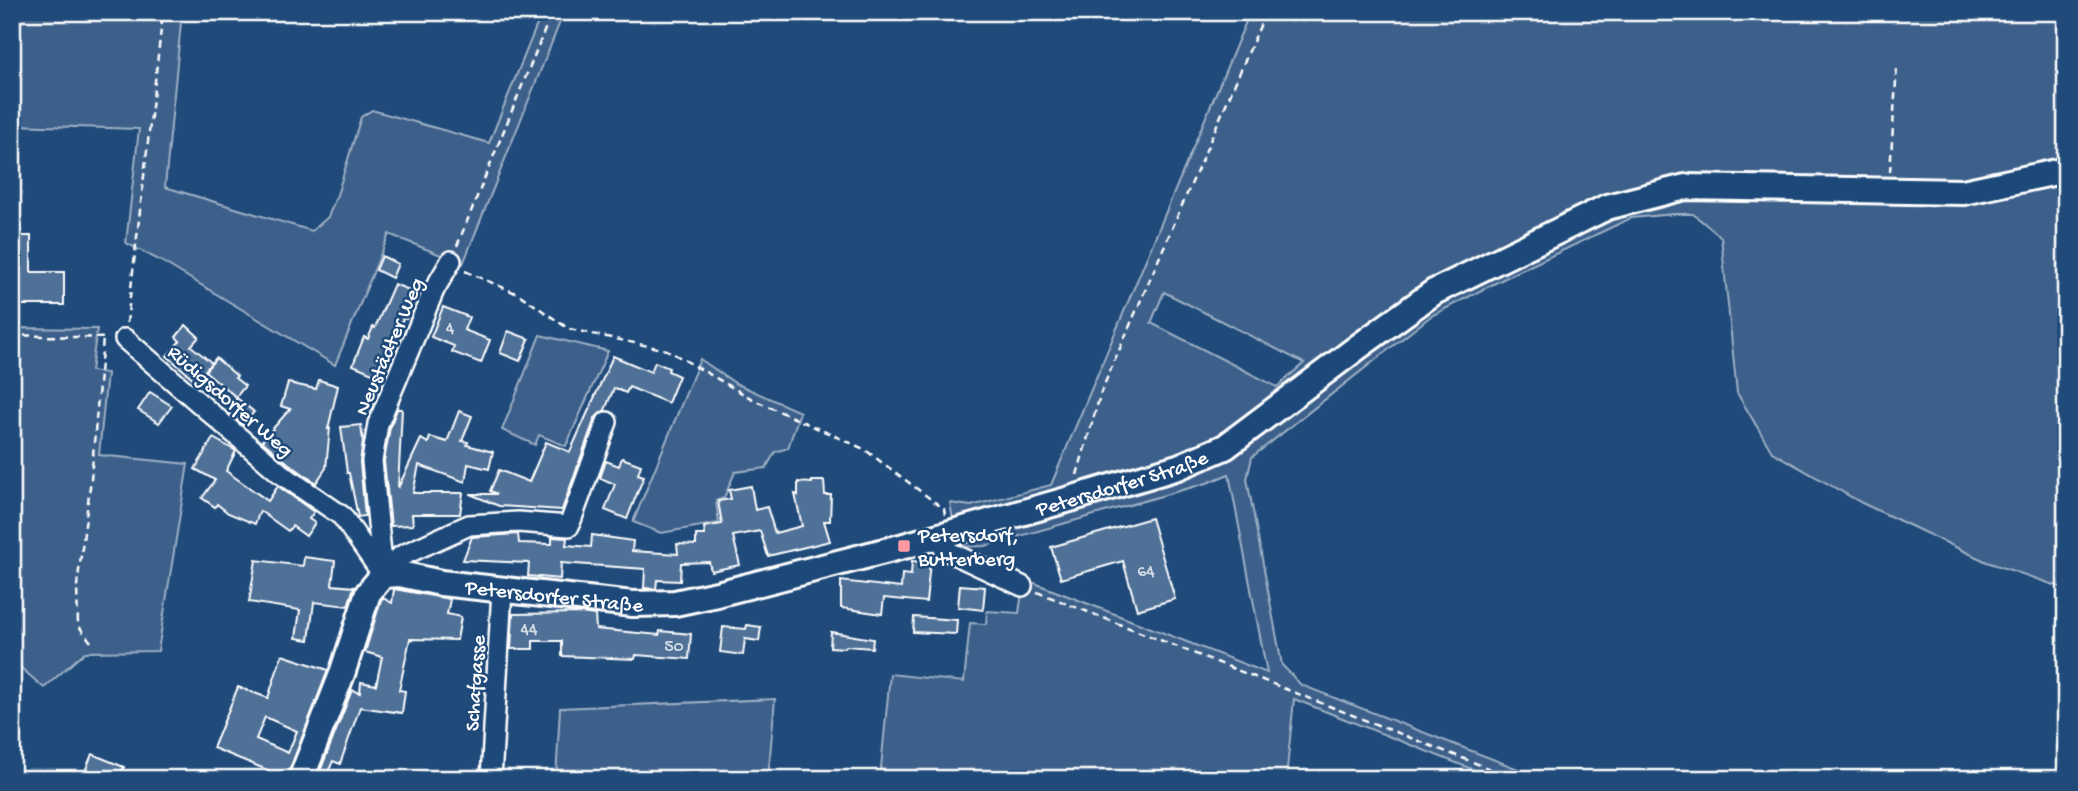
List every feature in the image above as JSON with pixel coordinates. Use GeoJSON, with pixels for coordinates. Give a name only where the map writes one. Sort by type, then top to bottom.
{"type":"FeatureCollection","features":[{"type":"Feature","properties":{"kind":"main road","name":"Petersdorfer Straße"},"geometry":{"type":"LineString","coordinates":[[383,575],[633,604],[675,603],[943,534],[1178,467],[1225,447],[1434,292],[1607,207],[1685,187],[1963,192],[2066,170]]}},
{"type":"Feature","properties":{"kind":"main road"},"geometry":{"type":"LineString","coordinates":[[301,779],[342,674],[368,593],[383,575]]}},
{"type":"Feature","properties":{"kind":"street","name":"Neustädter Weg"},"geometry":{"type":"LineString","coordinates":[[383,575],[372,461],[377,424],[434,290],[450,263]]}},
{"type":"Feature","properties":{"kind":"street","name":"Rüdigsdorfer Weg"},"geometry":{"type":"LineString","coordinates":[[125,339],[280,473],[342,516],[383,575]]}},
{"type":"Feature","properties":{"kind":"street"},"geometry":{"type":"LineString","coordinates":[[383,575],[401,556],[469,525],[518,522],[569,526],[607,422]]}},
{"type":"Feature","properties":{"kind":"street"},"geometry":{"type":"LineString","coordinates":[[943,534],[945,550],[1022,586]]}},
{"type":"Feature","properties":{"kind":"street","name":"Schafgasse"},"geometry":{"type":"LineString","coordinates":[[491,779],[502,590]]}},
{"type":"Feature","properties":{"kind":"path"},"geometry":{"type":"LineString","coordinates":[[12,335],[125,339],[163,12]]}},
{"type":"Feature","properties":{"kind":"path"},"geometry":{"type":"LineString","coordinates":[[552,12],[450,263],[520,295],[569,329],[667,350],[756,401],[864,449],[944,509],[943,534]]}},
{"type":"Feature","properties":{"kind":"path"},"geometry":{"type":"LineString","coordinates":[[1070,499],[1101,392],[1266,12]]}},
{"type":"Feature","properties":{"kind":"path"},"geometry":{"type":"LineString","coordinates":[[1889,192],[1897,66]]}},
{"type":"Feature","properties":{"kind":"path"},"geometry":{"type":"LineString","coordinates":[[90,642],[78,625],[77,586],[91,479],[103,338]]}},
{"type":"Feature","properties":{"kind":"path"},"geometry":{"type":"LineString","coordinates":[[1022,586],[1516,779]]}},
{"type":"Feature","properties":{"kind":"shaded area"},"geometry":{"type":"Polygon","coordinates":[[[12,12],[182,12],[165,187],[312,231],[328,217],[361,117],[372,110],[489,143],[542,12],[564,12],[463,264],[389,234],[335,365],[126,243],[139,129],[12,125],[12,12]]]}},
{"type":"Feature","properties":{"kind":"shaded area"},"geometry":{"type":"Polygon","coordinates":[[[1250,12],[2066,12],[2066,589],[1987,562],[1862,503],[1772,452],[1737,393],[1721,237],[1693,214],[1631,218],[1431,316],[1252,457],[1247,479],[1282,665],[1301,685],[1544,779],[1497,779],[1294,699],[1286,779],[880,778],[890,674],[964,682],[970,623],[986,624],[987,611],[1019,613],[1024,579],[1267,673],[1229,474],[1207,483],[985,546],[958,547],[950,503],[971,506],[1051,485],[1250,12]],[[1164,292],[1151,323],[1277,387],[1304,363],[1164,292]]]}},
{"type":"Feature","properties":{"kind":"shaded area"},"geometry":{"type":"Polygon","coordinates":[[[12,328],[97,329],[91,371],[107,373],[99,455],[188,464],[158,651],[85,652],[44,688],[12,660],[12,328]]]}},
{"type":"Feature","properties":{"kind":"shaded area"},"geometry":{"type":"Polygon","coordinates":[[[540,335],[608,351],[566,446],[539,435],[535,445],[502,430],[540,335]]]}},
{"type":"Feature","properties":{"kind":"shaded area"},"geometry":{"type":"Polygon","coordinates":[[[700,359],[735,383],[800,412],[788,448],[775,452],[766,468],[735,472],[724,498],[716,501],[719,523],[661,533],[633,522],[700,359]]]}},
{"type":"Feature","properties":{"kind":"shaded area"},"geometry":{"type":"Polygon","coordinates":[[[775,699],[768,779],[556,779],[560,708],[775,699]]]}},
{"type":"Feature","properties":{"kind":"building"},"geometry":{"type":"Polygon","coordinates":[[[12,236],[31,236],[31,272],[64,272],[64,305],[12,305],[12,236]]]}},
{"type":"Feature","properties":{"kind":"building"},"geometry":{"type":"Polygon","coordinates":[[[382,256],[398,264],[392,278],[376,270],[382,256]]]}},
{"type":"Feature","properties":{"kind":"building"},"geometry":{"type":"Polygon","coordinates":[[[394,284],[412,291],[410,295],[415,297],[377,375],[353,365],[364,337],[368,339],[373,327],[375,328],[394,284]]]}},
{"type":"Feature","properties":{"kind":"building"},"geometry":{"type":"Polygon","coordinates":[[[443,307],[469,317],[464,330],[490,340],[481,363],[452,352],[454,346],[431,337],[443,307]]]}},
{"type":"Feature","properties":{"kind":"building"},"geometry":{"type":"Polygon","coordinates":[[[186,325],[199,337],[191,346],[212,363],[196,381],[167,356],[180,341],[176,337],[186,325]]]}},
{"type":"Feature","properties":{"kind":"building"},"geometry":{"type":"Polygon","coordinates":[[[508,331],[529,339],[520,361],[500,353],[508,331]]]}},
{"type":"Feature","properties":{"kind":"building"},"geometry":{"type":"Polygon","coordinates":[[[613,356],[651,372],[655,362],[679,376],[668,403],[629,387],[626,393],[614,388],[605,410],[595,418],[562,510],[499,506],[470,494],[497,494],[490,491],[499,470],[529,482],[546,442],[570,452],[613,356]]]}},
{"type":"Feature","properties":{"kind":"building"},"geometry":{"type":"Polygon","coordinates":[[[216,358],[245,386],[236,397],[205,371],[216,358]]]}},
{"type":"Feature","properties":{"kind":"building"},"geometry":{"type":"Polygon","coordinates":[[[319,380],[338,386],[328,429],[330,428],[326,468],[316,483],[262,441],[290,409],[281,406],[288,383],[316,389],[319,380]]]}},
{"type":"Feature","properties":{"kind":"building"},"geometry":{"type":"Polygon","coordinates":[[[150,392],[172,406],[159,423],[138,410],[150,392]]]}},
{"type":"Feature","properties":{"kind":"building"},"geometry":{"type":"Polygon","coordinates":[[[237,398],[254,412],[243,425],[227,411],[237,398]]]}},
{"type":"Feature","properties":{"kind":"building"},"geometry":{"type":"Polygon","coordinates":[[[397,409],[402,409],[398,488],[421,439],[428,443],[430,437],[447,442],[459,411],[472,416],[462,441],[493,452],[489,469],[468,464],[465,482],[419,465],[413,493],[463,493],[460,514],[412,514],[413,525],[391,526],[384,461],[390,427],[397,409]]]}},
{"type":"Feature","properties":{"kind":"building"},"geometry":{"type":"Polygon","coordinates":[[[361,425],[363,442],[360,462],[365,516],[358,517],[347,473],[341,427],[361,425]]]}},
{"type":"Feature","properties":{"kind":"building"},"geometry":{"type":"Polygon","coordinates":[[[213,438],[236,451],[226,471],[268,501],[278,486],[314,512],[309,519],[315,523],[306,536],[292,526],[288,531],[260,511],[255,524],[228,513],[217,504],[215,507],[202,498],[215,480],[195,469],[213,438]]]}},
{"type":"Feature","properties":{"kind":"building"},"geometry":{"type":"Polygon","coordinates":[[[622,458],[641,465],[638,474],[644,476],[627,519],[605,510],[615,484],[600,478],[606,461],[619,466],[622,458]]]}},
{"type":"Feature","properties":{"kind":"building"},"geometry":{"type":"Polygon","coordinates":[[[824,481],[825,495],[831,495],[830,521],[824,521],[830,541],[768,556],[760,531],[733,536],[740,565],[711,571],[709,562],[681,563],[680,581],[657,580],[656,589],[644,588],[645,569],[561,563],[560,579],[528,576],[529,563],[463,560],[472,537],[518,534],[519,543],[552,544],[552,537],[567,538],[566,545],[591,547],[592,535],[633,541],[632,551],[678,554],[677,544],[696,545],[696,535],[705,535],[704,527],[722,524],[718,501],[731,499],[729,490],[751,486],[755,510],[767,507],[775,533],[802,526],[795,494],[798,495],[798,482],[824,481]]]}},
{"type":"Feature","properties":{"kind":"building"},"geometry":{"type":"Polygon","coordinates":[[[1151,518],[1175,599],[1137,610],[1123,561],[1061,579],[1051,547],[1151,518]]]}},
{"type":"Feature","properties":{"kind":"building"},"geometry":{"type":"Polygon","coordinates":[[[304,557],[335,561],[332,585],[354,587],[348,606],[314,602],[309,640],[296,638],[300,610],[249,602],[256,560],[303,566],[304,557]]]}},
{"type":"Feature","properties":{"kind":"building"},"geometry":{"type":"Polygon","coordinates":[[[912,561],[930,563],[926,602],[884,598],[882,614],[841,608],[841,581],[901,588],[902,574],[911,575],[912,561]]]}},
{"type":"Feature","properties":{"kind":"building"},"geometry":{"type":"Polygon","coordinates":[[[960,585],[985,587],[983,610],[958,607],[960,585]]]}},
{"type":"Feature","properties":{"kind":"building"},"geometry":{"type":"Polygon","coordinates":[[[394,589],[450,599],[447,614],[461,617],[457,640],[410,639],[399,690],[405,691],[402,713],[360,707],[340,764],[333,761],[325,779],[317,779],[352,690],[360,693],[361,682],[376,685],[382,657],[365,652],[381,600],[383,598],[392,603],[394,589]]]}},
{"type":"Feature","properties":{"kind":"building"},"geometry":{"type":"Polygon","coordinates":[[[513,614],[595,615],[596,629],[659,635],[660,631],[691,634],[689,659],[636,655],[635,659],[562,656],[562,641],[533,641],[533,649],[511,649],[513,614]]]}},
{"type":"Feature","properties":{"kind":"building"},"geometry":{"type":"Polygon","coordinates":[[[914,617],[957,620],[956,634],[913,632],[914,617]]]}},
{"type":"Feature","properties":{"kind":"building"},"geometry":{"type":"Polygon","coordinates":[[[747,625],[761,627],[759,641],[745,639],[743,655],[720,652],[723,627],[746,629],[747,625]]]}},
{"type":"Feature","properties":{"kind":"building"},"geometry":{"type":"Polygon","coordinates":[[[831,632],[873,639],[872,648],[830,647],[831,632]]]}},
{"type":"Feature","properties":{"kind":"building"},"geometry":{"type":"Polygon","coordinates":[[[282,655],[328,670],[287,778],[213,748],[238,687],[268,698],[282,655]],[[265,717],[256,739],[288,753],[297,731],[265,717]]]}},
{"type":"Feature","properties":{"kind":"building"},"geometry":{"type":"Polygon","coordinates":[[[92,754],[124,767],[119,779],[82,779],[92,754]]]}},
{"type":"Feature","properties":{"kind":"place","name":"Petersdorf, Butterberg"},"geometry":{"type":"Point","coordinates":[904,546]}}]}
